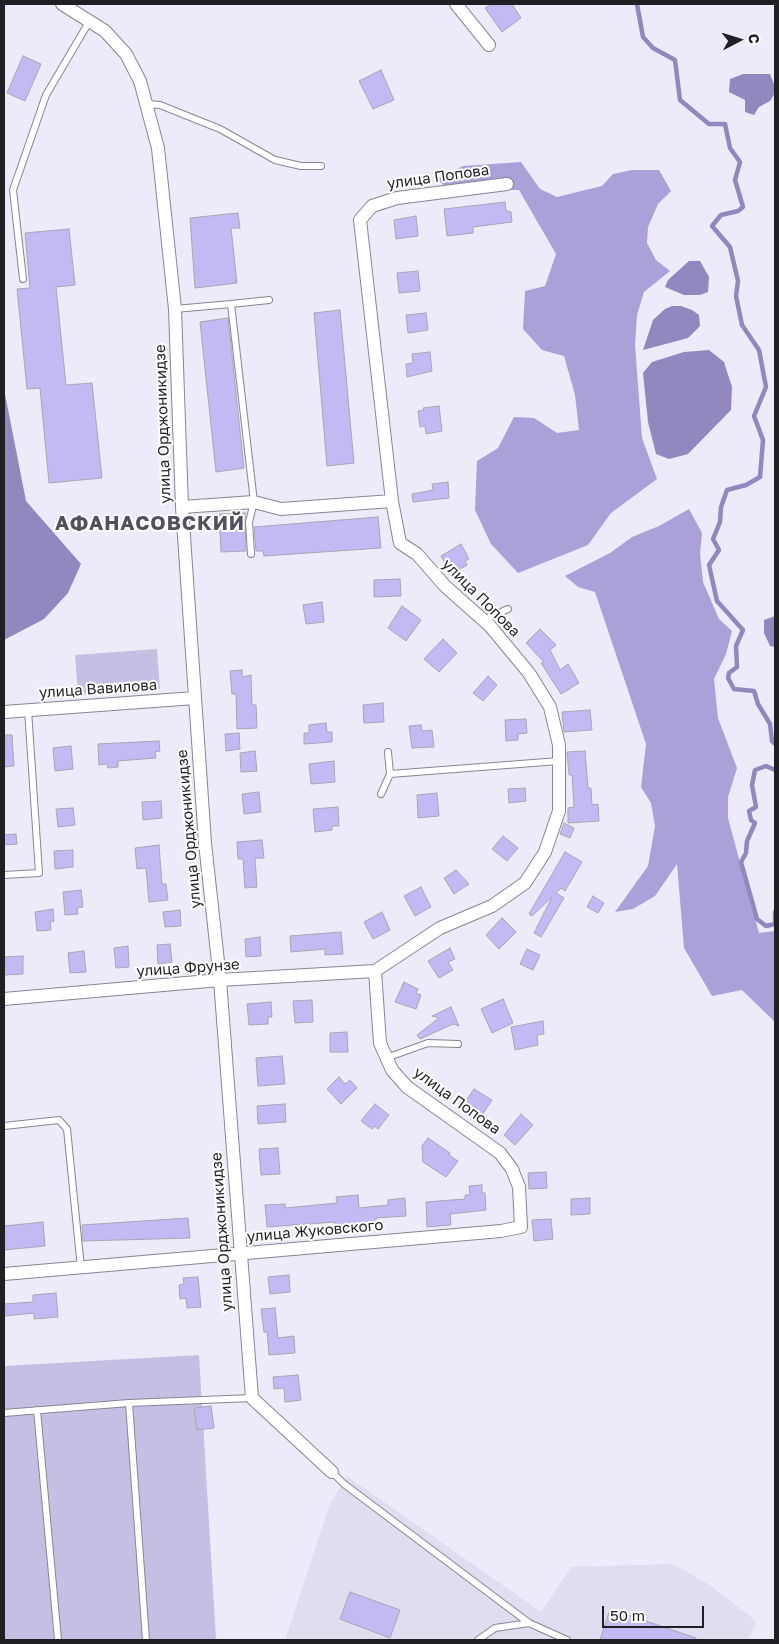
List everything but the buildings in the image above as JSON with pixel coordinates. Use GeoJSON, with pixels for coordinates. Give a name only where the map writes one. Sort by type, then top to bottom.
{"type":"FeatureCollection","features":[{"type":"Feature","properties":{"kind":"street","name":"улица Орджоникидзе"},"geometry":{"type":"LineString","coordinates":[[62,4],[105,31],[126,54],[140,81],[158,148],[175,309],[182,507],[204,843],[220,980],[239,1253],[252,1398]]}},
{"type":"Feature","properties":{"kind":"street"},"geometry":{"type":"LineString","coordinates":[[456,4],[489,46]]}},
{"type":"Feature","properties":{"kind":"street","name":"улица Попова"},"geometry":{"type":"LineString","coordinates":[[506,184],[389,200],[372,206],[360,220],[392,501],[400,543],[417,554],[445,586],[482,621],[490,626],[529,673],[550,707],[560,761],[559,811],[545,852],[525,883],[492,906],[440,928],[375,971],[380,1043],[392,1070],[407,1087],[500,1153],[512,1169],[519,1187],[522,1213],[520,1227],[509,1230]]}},
{"type":"Feature","properties":{"kind":"street"},"geometry":{"type":"LineString","coordinates":[[182,507],[254,502],[281,509],[392,501]]}},
{"type":"Feature","properties":{"kind":"street","name":"улица Вавилова"},"geometry":{"type":"LineString","coordinates":[[4,712],[195,698]]}},
{"type":"Feature","properties":{"kind":"street","name":"улица Фрунзе"},"geometry":{"type":"LineString","coordinates":[[4,999],[220,980],[375,971]]}},
{"type":"Feature","properties":{"kind":"street","name":"улица Жуковского"},"geometry":{"type":"LineString","coordinates":[[4,1274],[509,1230]]}},
{"type":"Feature","properties":{"kind":"street"},"geometry":{"type":"LineString","coordinates":[[252,1398],[332,1472]]}},
{"type":"Feature","properties":{"kind":"lane"},"geometry":{"type":"LineString","coordinates":[[23,279],[13,190],[46,95],[89,22]]}},
{"type":"Feature","properties":{"kind":"lane"},"geometry":{"type":"LineString","coordinates":[[147,104],[160,105],[220,128],[275,160],[301,166],[321,166]]}},
{"type":"Feature","properties":{"kind":"lane"},"geometry":{"type":"LineString","coordinates":[[175,309],[269,300]]}},
{"type":"Feature","properties":{"kind":"lane"},"geometry":{"type":"LineString","coordinates":[[231,304],[254,502],[249,522],[251,554]]}},
{"type":"Feature","properties":{"kind":"lane"},"geometry":{"type":"LineString","coordinates":[[482,621],[508,609]]}},
{"type":"Feature","properties":{"kind":"lane"},"geometry":{"type":"LineString","coordinates":[[4,875],[39,873],[28,710]]}},
{"type":"Feature","properties":{"kind":"lane"},"geometry":{"type":"LineString","coordinates":[[381,794],[390,774],[388,752]]}},
{"type":"Feature","properties":{"kind":"lane"},"geometry":{"type":"LineString","coordinates":[[390,774],[560,761]]}},
{"type":"Feature","properties":{"kind":"lane"},"geometry":{"type":"LineString","coordinates":[[386,1058],[428,1044],[458,1044]]}},
{"type":"Feature","properties":{"kind":"lane"},"geometry":{"type":"LineString","coordinates":[[4,1126],[59,1120],[67,1129],[81,1268]]}},
{"type":"Feature","properties":{"kind":"lane"},"geometry":{"type":"LineString","coordinates":[[4,1412],[129,1403],[252,1398]]}},
{"type":"Feature","properties":{"kind":"lane"},"geometry":{"type":"LineString","coordinates":[[129,1403],[146,1640]]}},
{"type":"Feature","properties":{"kind":"lane"},"geometry":{"type":"LineString","coordinates":[[37,1410],[58,1640]]}},
{"type":"Feature","properties":{"kind":"lane"},"geometry":{"type":"LineString","coordinates":[[332,1472],[344,1484],[529,1623],[567,1640]]}},
{"type":"Feature","properties":{"kind":"lane"},"geometry":{"type":"LineString","coordinates":[[478,1640],[495,1628],[529,1623]]}},
{"type":"Feature","properties":{"kind":"shaded area"},"geometry":{"type":"Polygon","coordinates":[[[743,74],[770,74],[775,87],[775,93],[770,101],[759,107],[754,115],[745,112],[745,100],[729,92],[730,79],[743,74]]]}},
{"type":"Feature","properties":{"kind":"shaded area"},"geometry":{"type":"Polygon","coordinates":[[[521,162],[540,189],[557,197],[602,186],[613,174],[632,170],[659,170],[671,191],[658,204],[648,227],[647,243],[656,260],[670,271],[644,292],[637,315],[635,345],[642,438],[657,479],[611,513],[588,545],[518,573],[491,544],[475,510],[477,461],[498,448],[514,417],[534,418],[557,433],[579,430],[575,395],[564,356],[542,350],[523,329],[525,291],[545,286],[556,254],[519,190],[449,190],[437,179],[463,166],[521,162]]]}},
{"type":"Feature","properties":{"kind":"shaded area"},"geometry":{"type":"Polygon","coordinates":[[[689,261],[700,261],[709,277],[708,292],[700,295],[684,295],[665,287],[668,280],[689,261]]]}},
{"type":"Feature","properties":{"kind":"shaded area"},"geometry":{"type":"Polygon","coordinates":[[[672,306],[681,306],[699,315],[700,326],[688,338],[643,350],[653,320],[665,309],[672,306]]]}},
{"type":"Feature","properties":{"kind":"shaded area"},"geometry":{"type":"Polygon","coordinates":[[[709,350],[724,362],[732,387],[731,410],[688,454],[669,459],[656,454],[648,422],[643,373],[652,362],[684,352],[709,350]]]}},
{"type":"Feature","properties":{"kind":"shaded area"},"geometry":{"type":"Polygon","coordinates":[[[4,389],[26,501],[81,564],[68,593],[44,619],[4,640],[4,389]]]}},
{"type":"Feature","properties":{"kind":"shaded area"},"geometry":{"type":"Polygon","coordinates":[[[689,509],[702,533],[700,553],[703,582],[719,619],[732,631],[726,654],[714,679],[718,718],[737,768],[728,797],[728,818],[759,933],[775,931],[775,1022],[742,990],[712,996],[684,948],[677,864],[655,896],[633,909],[615,912],[648,866],[655,826],[651,803],[641,787],[646,744],[595,592],[578,587],[565,576],[610,553],[632,537],[659,526],[689,509]]]}},
{"type":"Feature","properties":{"kind":"shaded area"},"geometry":{"type":"Polygon","coordinates":[[[775,616],[775,647],[770,646],[764,633],[764,620],[775,616]]]}},
{"type":"Feature","properties":{"kind":"shaded area"},"geometry":{"type":"Polygon","coordinates":[[[157,649],[160,689],[78,695],[75,655],[157,649]]]}},
{"type":"Feature","properties":{"kind":"shaded area"},"geometry":{"type":"Polygon","coordinates":[[[199,1355],[216,1640],[4,1640],[4,1366],[199,1355]]]}},
{"type":"Feature","properties":{"kind":"shaded area"},"geometry":{"type":"Polygon","coordinates":[[[347,1476],[541,1612],[571,1567],[673,1564],[708,1584],[756,1621],[748,1640],[285,1640],[330,1504],[347,1476]]]}},
{"type":"Feature","properties":{"kind":"waterway"},"geometry":{"type":"LineString","coordinates":[[637,4],[643,37],[653,48],[675,60],[680,100],[709,124],[725,124],[730,148],[740,162],[735,180],[743,207],[738,211],[721,215],[712,226],[730,247],[738,281],[736,296],[742,325],[759,350],[766,387],[754,416],[763,440],[760,477],[746,485],[727,490],[721,507],[720,522],[713,539],[719,550],[709,565],[717,601],[743,630],[736,646],[737,667],[729,673],[728,678],[734,689],[754,691],[758,704],[770,724],[772,741],[775,744]]}},
{"type":"Feature","properties":{"kind":"waterway"},"geometry":{"type":"LineString","coordinates":[[775,770],[766,766],[755,770],[752,785],[756,807],[749,811],[751,820],[755,823],[747,841],[746,853],[741,862],[757,919],[766,926],[775,924],[775,912]]}},
{"type":"Feature","properties":{"kind":"district","name":"АФАНАСОВСКИЙ"},"geometry":{"type":"Point","coordinates":[150,524]}}]}
